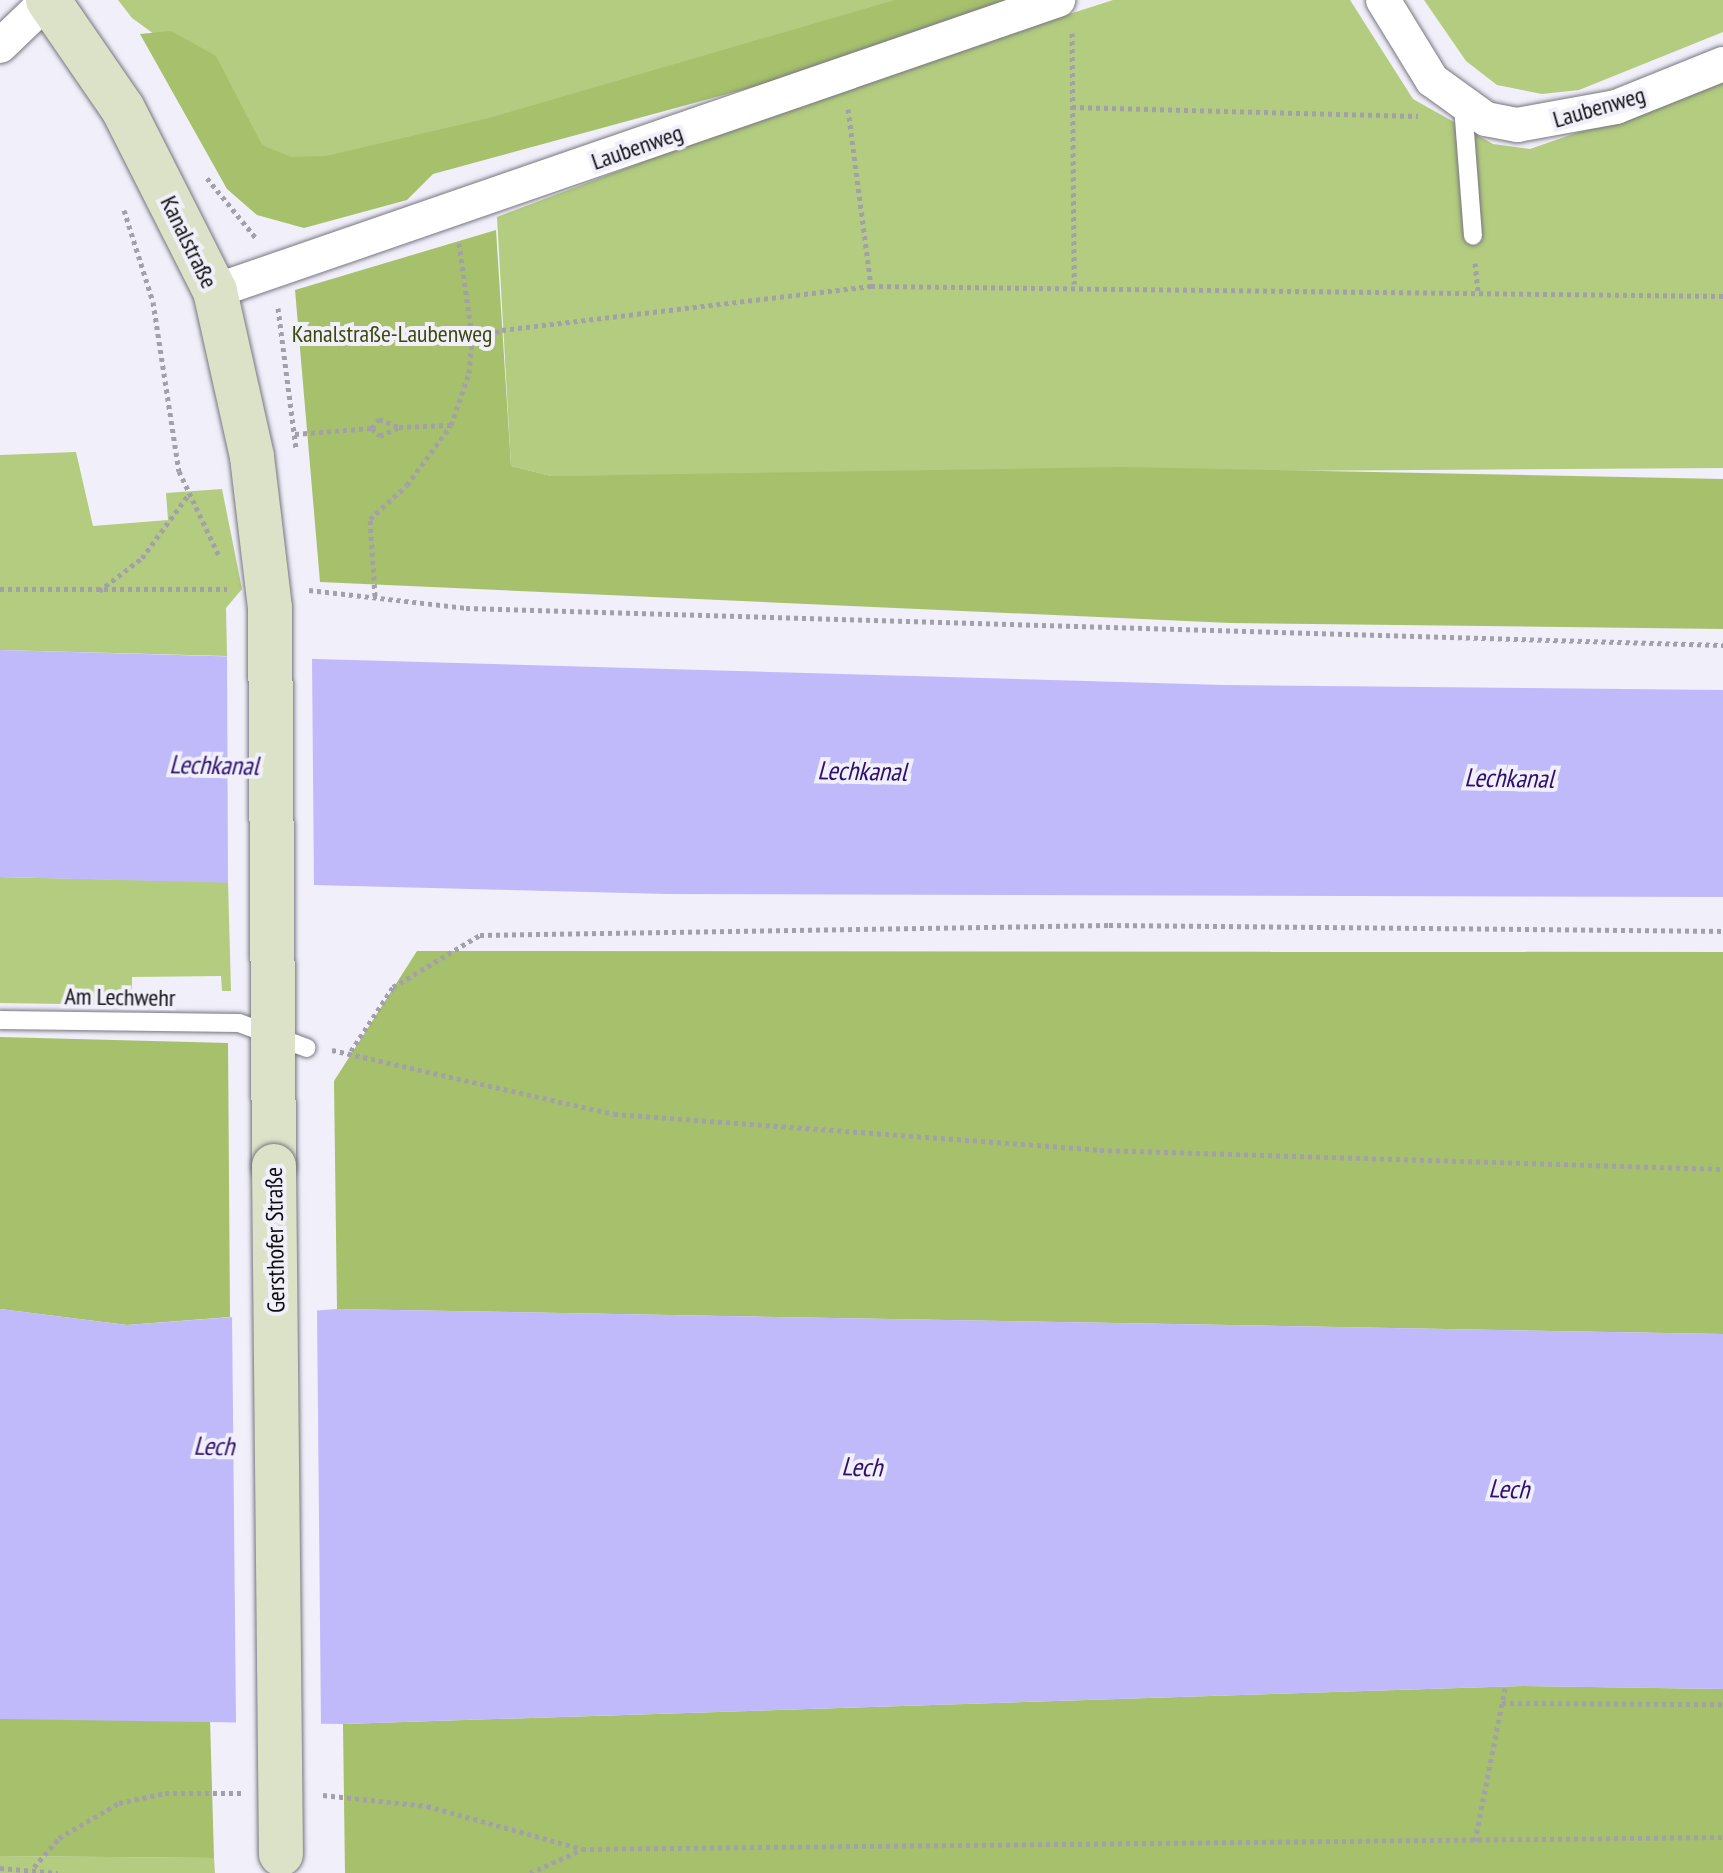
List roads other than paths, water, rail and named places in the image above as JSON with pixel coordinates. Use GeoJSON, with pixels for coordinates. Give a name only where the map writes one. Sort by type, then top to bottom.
{"type":"FeatureCollection","features":[{"type":"Feature","properties":{"kind":"main road","name":"Kanalstraße"},"geometry":{"type":"LineString","coordinates":[[48,0],[123,109],[215,291],[252,457],[259,596]]}},
{"type":"Feature","properties":{"kind":"main road","name":"Gersthofer Straße"},"geometry":{"type":"LineString","coordinates":[[259,596],[272,965],[282,1863]]}},
{"type":"Feature","properties":{"kind":"street"},"geometry":{"type":"LineString","coordinates":[[0,46],[48,0]]}},
{"type":"Feature","properties":{"kind":"street","name":"Laubenweg"},"geometry":{"type":"LineString","coordinates":[[1383,0],[1432,80],[1463,106],[1517,125],[1565,122],[1723,64]]}},
{"type":"Feature","properties":{"kind":"street","name":"Laubenweg"},"geometry":{"type":"LineString","coordinates":[[215,291],[841,76],[1065,13]]}},
{"type":"Feature","properties":{"kind":"lane"},"geometry":{"type":"LineString","coordinates":[[1463,106],[1473,236]]}},
{"type":"Feature","properties":{"kind":"lane","name":"Am Lechwehr"},"geometry":{"type":"LineString","coordinates":[[0,1020],[273,1035]]}},
{"type":"Feature","properties":{"kind":"water","name":"Lechkanal"},"geometry":{"type":"Polygon","coordinates":[[[0,650],[1224,685],[1723,690],[1723,897],[668,894],[0,877],[0,650]]]}},
{"type":"Feature","properties":{"kind":"water","name":"Lech"},"geometry":{"type":"Polygon","coordinates":[[[0,1309],[127,1325],[337,1309],[1723,1334],[1723,1689],[1522,1686],[343,1724],[0,1719],[0,1309]]]}},
{"type":"Feature","properties":{"kind":"park label","name":"Kanalstraße-Laubenweg"},"geometry":{"type":"Point","coordinates":[392,334]}}]}
